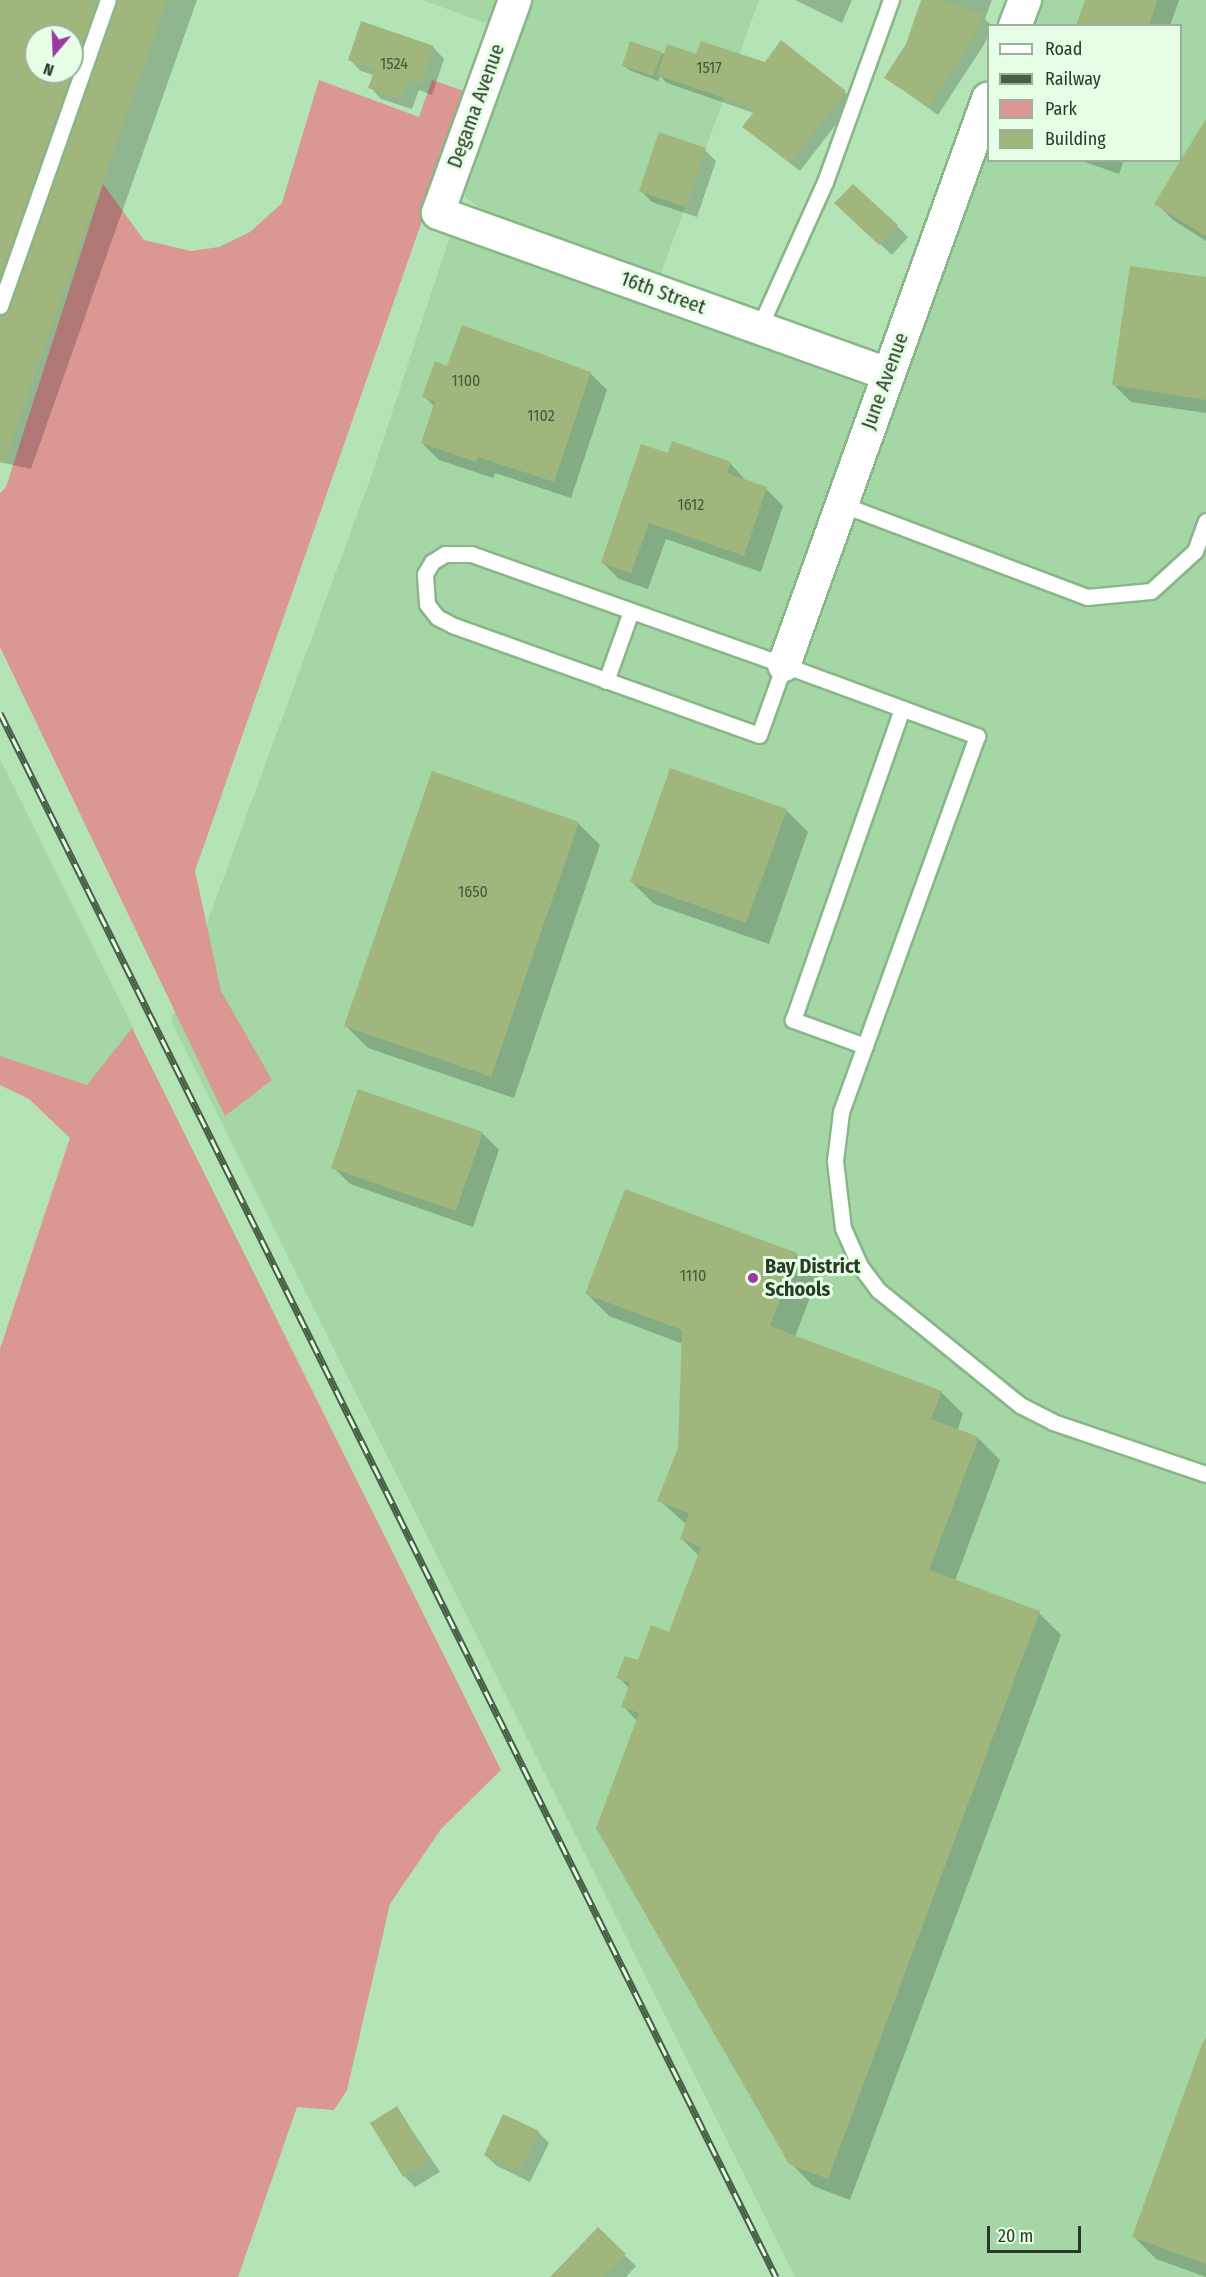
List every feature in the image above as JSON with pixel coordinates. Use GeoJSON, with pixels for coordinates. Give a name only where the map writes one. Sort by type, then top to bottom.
{"type":"FeatureCollection","features":[{"type":"Feature","properties":{"kind":"street","name":"Degama Avenue"},"geometry":{"type":"LineString","coordinates":[[438,213],[514,0]]}},
{"type":"Feature","properties":{"kind":"street"},"geometry":{"type":"LineString","coordinates":[[1016,24],[1024,0]]}},
{"type":"Feature","properties":{"kind":"street","name":"June Avenue"},"geometry":{"type":"LineString","coordinates":[[784,665],[987,102]]}},
{"type":"Feature","properties":{"kind":"street","name":"16th Street"},"geometry":{"type":"LineString","coordinates":[[438,213],[888,374]]}},
{"type":"Feature","properties":{"kind":"lane"},"geometry":{"type":"LineString","coordinates":[[0,306],[108,0]]}},
{"type":"Feature","properties":{"kind":"lane"},"geometry":{"type":"LineString","coordinates":[[759,328],[825,182],[891,0]]}},
{"type":"Feature","properties":{"kind":"lane"},"geometry":{"type":"LineString","coordinates":[[841,504],[1087,597],[1151,591],[1195,551],[1206,521]]}},
{"type":"Feature","properties":{"kind":"lane"},"geometry":{"type":"LineString","coordinates":[[784,665],[759,735],[440,619],[427,604],[425,574],[441,556],[467,553],[784,665],[977,735],[841,1112],[834,1161],[843,1228],[868,1279],[889,1301],[1035,1414],[1206,1474]]}},
{"type":"Feature","properties":{"kind":"lane"},"geometry":{"type":"LineString","coordinates":[[606,681],[631,611]]}},
{"type":"Feature","properties":{"kind":"lane"},"geometry":{"type":"LineString","coordinates":[[865,1046],[793,1020],[902,709]]}},
{"type":"Feature","properties":{"kind":"shaded area"},"geometry":{"type":"Polygon","coordinates":[[[422,0],[498,0],[489,24],[422,0]]]}},
{"type":"Feature","properties":{"kind":"shaded area"},"geometry":{"type":"Polygon","coordinates":[[[526,0],[759,0],[660,277],[490,216],[465,197],[462,188],[526,0]]]}},
{"type":"Feature","properties":{"kind":"shaded area","name":"Bay District Schools"},"geometry":{"type":"Polygon","coordinates":[[[1043,0],[1206,0],[1206,2277],[795,2277],[171,1021],[369,482],[451,234],[865,386],[779,628],[813,640],[987,155],[987,162],[1182,162],[1182,24],[1034,24],[1043,0]]]}},
{"type":"Feature","properties":{"kind":"shaded area"},"geometry":{"type":"Polygon","coordinates":[[[0,759],[134,1029],[110,1093],[0,1056],[0,759]]]}},
{"type":"Feature","properties":{"kind":"green space"},"geometry":{"type":"Polygon","coordinates":[[[319,80],[419,117],[432,80],[467,92],[195,871],[221,991],[272,1080],[225,1116],[0,647],[0,493],[6,487],[103,184],[144,240],[191,251],[219,247],[250,232],[282,203],[319,80]]]}},
{"type":"Feature","properties":{"kind":"green space"},"geometry":{"type":"Polygon","coordinates":[[[132,1028],[501,1770],[441,1829],[390,1904],[347,2090],[334,2110],[297,2107],[238,2277],[0,2277],[0,1349],[70,1138],[29,1099],[0,1085],[0,1056],[87,1085],[132,1028]]]}},
{"type":"Feature","properties":{"kind":"building"},"geometry":{"type":"Polygon","coordinates":[[[0,0],[98,0],[84,40],[84,24],[24,24],[24,84],[68,84],[0,277],[0,0]]]}},
{"type":"Feature","properties":{"kind":"building"},"geometry":{"type":"Polygon","coordinates":[[[118,0],[167,0],[4,463],[0,462],[0,316],[9,309],[118,0]]]}},
{"type":"Feature","properties":{"kind":"building"},"geometry":{"type":"Polygon","coordinates":[[[921,0],[943,0],[982,14],[976,33],[928,106],[884,78],[906,44],[921,0]]]}},
{"type":"Feature","properties":{"kind":"building"},"geometry":{"type":"Polygon","coordinates":[[[1085,0],[1157,0],[1150,24],[1077,24],[1085,0]]]}},
{"type":"Feature","properties":{"kind":"building"},"geometry":{"type":"Polygon","coordinates":[[[361,21],[434,46],[421,84],[408,80],[401,99],[368,88],[375,69],[348,60],[361,21]]]}},
{"type":"Feature","properties":{"kind":"building"},"geometry":{"type":"Polygon","coordinates":[[[781,40],[846,91],[790,163],[742,127],[756,109],[657,75],[667,44],[696,54],[701,41],[765,62],[781,40]]]}},
{"type":"Feature","properties":{"kind":"building"},"geometry":{"type":"Polygon","coordinates":[[[630,41],[662,52],[653,76],[622,66],[630,41]]]}},
{"type":"Feature","properties":{"kind":"building"},"geometry":{"type":"Polygon","coordinates":[[[1206,119],[1206,236],[1154,204],[1180,162],[1182,162],[1182,158],[1206,119]]]}},
{"type":"Feature","properties":{"kind":"building"},"geometry":{"type":"Polygon","coordinates":[[[659,132],[706,148],[686,207],[639,191],[659,132]]]}},
{"type":"Feature","properties":{"kind":"building"},"geometry":{"type":"Polygon","coordinates":[[[853,184],[898,225],[879,245],[834,203],[853,184]]]}},
{"type":"Feature","properties":{"kind":"building"},"geometry":{"type":"Polygon","coordinates":[[[1130,266],[1206,277],[1206,400],[1112,385],[1130,266]]]}},
{"type":"Feature","properties":{"kind":"building"},"geometry":{"type":"Polygon","coordinates":[[[462,325],[591,372],[554,482],[478,457],[476,462],[421,443],[435,401],[422,397],[435,361],[447,366],[462,325]]]}},
{"type":"Feature","properties":{"kind":"building"},"geometry":{"type":"Polygon","coordinates":[[[672,441],[731,462],[727,473],[767,487],[744,556],[649,523],[631,573],[601,563],[641,444],[668,453],[672,441]]]}},
{"type":"Feature","properties":{"kind":"building"},"geometry":{"type":"Polygon","coordinates":[[[670,768],[787,809],[746,923],[630,882],[670,768]]]}},
{"type":"Feature","properties":{"kind":"building"},"geometry":{"type":"Polygon","coordinates":[[[432,771],[579,822],[491,1077],[344,1026],[432,771]]]}},
{"type":"Feature","properties":{"kind":"building"},"geometry":{"type":"Polygon","coordinates":[[[358,1089],[483,1132],[456,1211],[331,1168],[358,1089]]]}},
{"type":"Feature","properties":{"kind":"building"},"geometry":{"type":"Polygon","coordinates":[[[625,1189],[797,1253],[770,1326],[942,1391],[931,1419],[979,1437],[929,1570],[1040,1611],[828,2179],[789,2164],[596,1828],[639,1713],[621,1707],[630,1683],[616,1678],[625,1656],[638,1660],[651,1625],[669,1632],[701,1547],[680,1539],[689,1513],[657,1501],[678,1448],[682,1330],[585,1294],[625,1189]]]}},
{"type":"Feature","properties":{"kind":"building"},"geometry":{"type":"Polygon","coordinates":[[[1203,2041],[1206,2042],[1206,2264],[1132,2237],[1203,2041]]]}},
{"type":"Feature","properties":{"kind":"building"},"geometry":{"type":"Polygon","coordinates":[[[397,2106],[430,2160],[403,2177],[370,2123],[397,2106]]]}},
{"type":"Feature","properties":{"kind":"building"},"geometry":{"type":"Polygon","coordinates":[[[503,2114],[539,2131],[519,2172],[484,2155],[503,2114]]]}},
{"type":"Feature","properties":{"kind":"building"},"geometry":{"type":"Polygon","coordinates":[[[598,2227],[626,2254],[604,2277],[550,2277],[598,2227]]]}},
{"type":"Feature","properties":{"kind":"railway"},"geometry":{"type":"LineString","coordinates":[[0,713],[776,2277]]}},
{"type":"Feature","properties":{"kind":"place","name":"Bay District Schools"},"geometry":{"type":"Point","coordinates":[753,1278]}}]}
